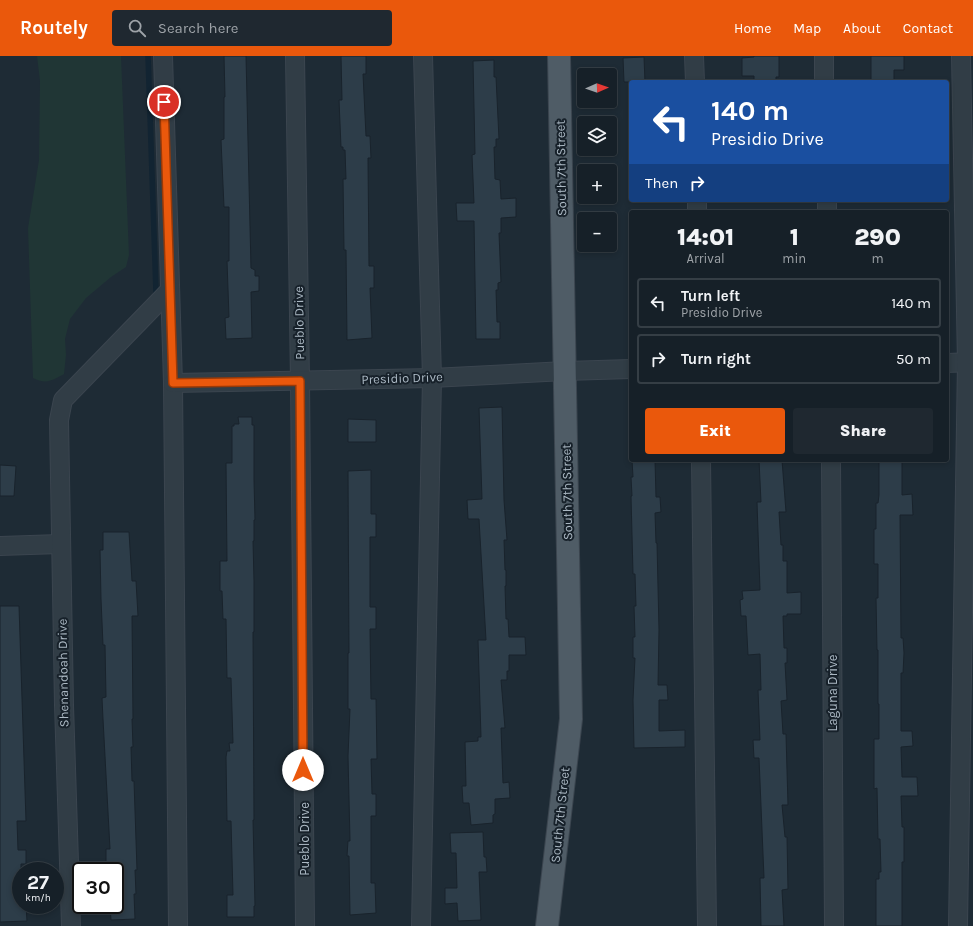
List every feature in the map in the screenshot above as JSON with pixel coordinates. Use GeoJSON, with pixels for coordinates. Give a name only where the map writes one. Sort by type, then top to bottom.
{"type":"FeatureCollection","features":[{"type":"Feature","properties":{"kind":"main road","name":"South 7th Street"},"geometry":{"type":"LineString","coordinates":[[547,926],[571,719],[559,56]]}},
{"type":"Feature","properties":{"kind":"street"},"geometry":{"type":"LineString","coordinates":[[163,56],[173,383],[178,926]]}},
{"type":"Feature","properties":{"kind":"street","name":"Pueblo Drive"},"geometry":{"type":"LineString","coordinates":[[295,56],[300,381],[305,926]]}},
{"type":"Feature","properties":{"kind":"street"},"geometry":{"type":"LineString","coordinates":[[421,926],[432,378],[423,56]]}},
{"type":"Feature","properties":{"kind":"street"},"geometry":{"type":"LineString","coordinates":[[694,56],[695,80]]}},
{"type":"Feature","properties":{"kind":"street"},"geometry":{"type":"LineString","coordinates":[[824,56],[824,80]]}},
{"type":"Feature","properties":{"kind":"street"},"geometry":{"type":"LineString","coordinates":[[958,926],[970,362],[961,56]]}},
{"type":"Feature","properties":{"kind":"street","name":"Shenandoah Drive"},"geometry":{"type":"LineString","coordinates":[[70,926],[60,544],[59,420],[62,400],[170,290]]}},
{"type":"Feature","properties":{"kind":"street"},"geometry":{"type":"LineString","coordinates":[[949,363],[970,362]]}},
{"type":"Feature","properties":{"kind":"street","name":"Presidio Drive"},"geometry":{"type":"LineString","coordinates":[[173,383],[432,378],[565,371],[629,370]]}},
{"type":"Feature","properties":{"kind":"street"},"geometry":{"type":"LineString","coordinates":[[701,462],[707,926]]}},
{"type":"Feature","properties":{"kind":"street","name":"Laguna Drive"},"geometry":{"type":"LineString","coordinates":[[831,462],[834,926]]}},
{"type":"Feature","properties":{"kind":"street"},"geometry":{"type":"LineString","coordinates":[[0,546],[60,544]]}},
{"type":"Feature","properties":{"kind":"green space"},"geometry":{"type":"Polygon","coordinates":[[[37,56],[121,56],[129,255],[126,267],[111,277],[86,298],[70,319],[65,339],[66,355],[64,374],[49,381],[42,381],[33,378],[28,228],[39,160],[40,81],[37,56]]]}},
{"type":"Feature","properties":{"kind":"building"},"geometry":{"type":"Polygon","coordinates":[[[224,56],[246,56],[251,268],[255,270],[255,276],[259,276],[259,291],[251,292],[252,338],[226,339],[225,318],[229,317],[227,261],[229,261],[229,207],[224,207],[221,140],[224,139],[224,56]]]}},
{"type":"Feature","properties":{"kind":"building"},"geometry":{"type":"Polygon","coordinates":[[[341,56],[366,56],[366,74],[363,74],[366,136],[370,136],[371,158],[368,158],[369,266],[374,266],[374,288],[370,288],[372,338],[347,340],[346,250],[344,250],[343,179],[346,179],[345,150],[341,147],[339,100],[342,100],[341,56]]]}},
{"type":"Feature","properties":{"kind":"building"},"geometry":{"type":"Polygon","coordinates":[[[779,56],[779,77],[776,77],[776,80],[754,80],[754,76],[742,76],[742,58],[779,56]]]}},
{"type":"Feature","properties":{"kind":"building"},"geometry":{"type":"Polygon","coordinates":[[[871,56],[904,56],[904,70],[894,70],[894,80],[871,80],[871,56]]]}},
{"type":"Feature","properties":{"kind":"building"},"geometry":{"type":"Polygon","coordinates":[[[644,57],[645,80],[629,80],[629,82],[624,82],[623,58],[644,57]]]}},
{"type":"Feature","properties":{"kind":"building"},"geometry":{"type":"Polygon","coordinates":[[[494,60],[499,139],[496,139],[496,147],[494,147],[495,179],[500,180],[501,199],[516,198],[516,217],[501,218],[501,233],[499,233],[501,282],[498,283],[498,290],[496,290],[497,322],[500,322],[500,339],[476,339],[474,221],[457,221],[456,203],[474,203],[472,155],[475,154],[473,61],[494,60]]]}},
{"type":"Feature","properties":{"kind":"building"},"geometry":{"type":"Polygon","coordinates":[[[502,407],[504,500],[507,540],[504,540],[506,570],[506,619],[508,619],[509,637],[525,637],[526,655],[509,655],[509,671],[507,671],[507,680],[501,680],[505,728],[501,728],[503,783],[509,782],[510,798],[495,799],[495,814],[493,815],[493,823],[471,825],[469,803],[463,803],[462,786],[466,786],[465,742],[478,741],[478,737],[481,737],[478,640],[486,640],[479,519],[468,519],[467,500],[482,499],[479,408],[502,407]]]}},
{"type":"Feature","properties":{"kind":"building"},"geometry":{"type":"Polygon","coordinates":[[[238,417],[252,417],[252,425],[254,425],[254,917],[227,917],[227,895],[233,895],[231,821],[227,821],[226,757],[227,751],[230,751],[229,743],[233,743],[231,678],[227,678],[226,619],[223,619],[222,591],[220,591],[220,561],[227,561],[226,463],[232,463],[232,426],[234,426],[234,424],[239,424],[238,417]]]}},
{"type":"Feature","properties":{"kind":"building"},"geometry":{"type":"Polygon","coordinates":[[[348,419],[376,420],[376,442],[348,442],[348,419]]]}},
{"type":"Feature","properties":{"kind":"building"},"geometry":{"type":"Polygon","coordinates":[[[632,462],[655,462],[656,497],[660,497],[661,512],[655,513],[659,630],[658,685],[667,685],[668,700],[659,700],[659,731],[685,730],[685,747],[634,748],[633,700],[635,658],[633,658],[633,637],[635,637],[634,606],[636,606],[635,574],[633,574],[631,496],[631,477],[633,477],[632,462]]]}},
{"type":"Feature","properties":{"kind":"building"},"geometry":{"type":"Polygon","coordinates":[[[759,462],[782,462],[786,512],[779,512],[781,545],[783,545],[783,561],[787,561],[787,593],[801,592],[801,614],[787,614],[787,616],[783,616],[784,648],[787,648],[787,663],[785,663],[787,700],[781,701],[783,734],[786,734],[788,805],[782,805],[785,837],[787,837],[788,889],[782,890],[784,926],[761,926],[760,878],[764,878],[759,758],[754,758],[753,740],[760,740],[758,690],[761,690],[760,654],[748,655],[746,616],[741,616],[740,600],[743,599],[742,591],[760,590],[757,502],[761,502],[759,462]]]}},
{"type":"Feature","properties":{"kind":"building"},"geometry":{"type":"Polygon","coordinates":[[[879,462],[902,462],[902,495],[912,494],[913,515],[900,515],[901,638],[903,638],[904,653],[903,673],[901,673],[901,731],[912,731],[913,746],[901,747],[902,777],[917,777],[918,796],[901,796],[902,827],[904,827],[904,862],[902,862],[902,926],[876,926],[876,879],[879,879],[879,872],[881,872],[880,839],[878,839],[877,788],[874,789],[874,739],[879,739],[879,704],[876,598],[878,598],[878,564],[874,564],[874,529],[876,529],[876,503],[878,503],[879,462]]]}},
{"type":"Feature","properties":{"kind":"building"},"geometry":{"type":"Polygon","coordinates":[[[0,465],[16,466],[14,496],[0,496],[0,465]]]}},
{"type":"Feature","properties":{"kind":"building"},"geometry":{"type":"Polygon","coordinates":[[[371,470],[371,514],[376,514],[376,537],[370,537],[370,607],[376,607],[376,629],[370,629],[371,699],[376,699],[377,759],[371,759],[372,794],[376,794],[376,816],[371,816],[371,883],[375,883],[376,913],[350,915],[349,856],[347,856],[348,841],[350,841],[348,756],[350,709],[348,709],[348,471],[371,470]]]}},
{"type":"Feature","properties":{"kind":"building"},"geometry":{"type":"Polygon","coordinates":[[[103,532],[129,532],[132,581],[136,581],[138,616],[132,616],[133,747],[131,747],[132,781],[134,781],[137,870],[135,870],[136,894],[134,894],[135,919],[111,920],[111,914],[124,914],[124,862],[106,862],[106,849],[110,849],[102,698],[106,697],[100,550],[103,550],[103,532]]]}},
{"type":"Feature","properties":{"kind":"building"},"geometry":{"type":"Polygon","coordinates":[[[0,606],[19,606],[26,821],[17,821],[18,850],[26,850],[26,862],[12,862],[12,914],[27,914],[27,921],[0,922],[0,606]]]}},
{"type":"Feature","properties":{"kind":"building"},"geometry":{"type":"Polygon","coordinates":[[[483,832],[484,857],[486,857],[487,872],[479,872],[481,920],[458,921],[457,903],[445,904],[445,888],[457,888],[456,853],[451,853],[450,833],[483,832]]]}},
{"type":"Feature","properties":{"kind":"waterway"},"geometry":{"type":"LineString","coordinates":[[148,56],[156,292]]}},
{"type":"Feature","properties":{"kind":"route"},"geometry":{"type":"LineString","coordinates":[[164,102],[173,383],[300,381],[303,770]]}}]}
